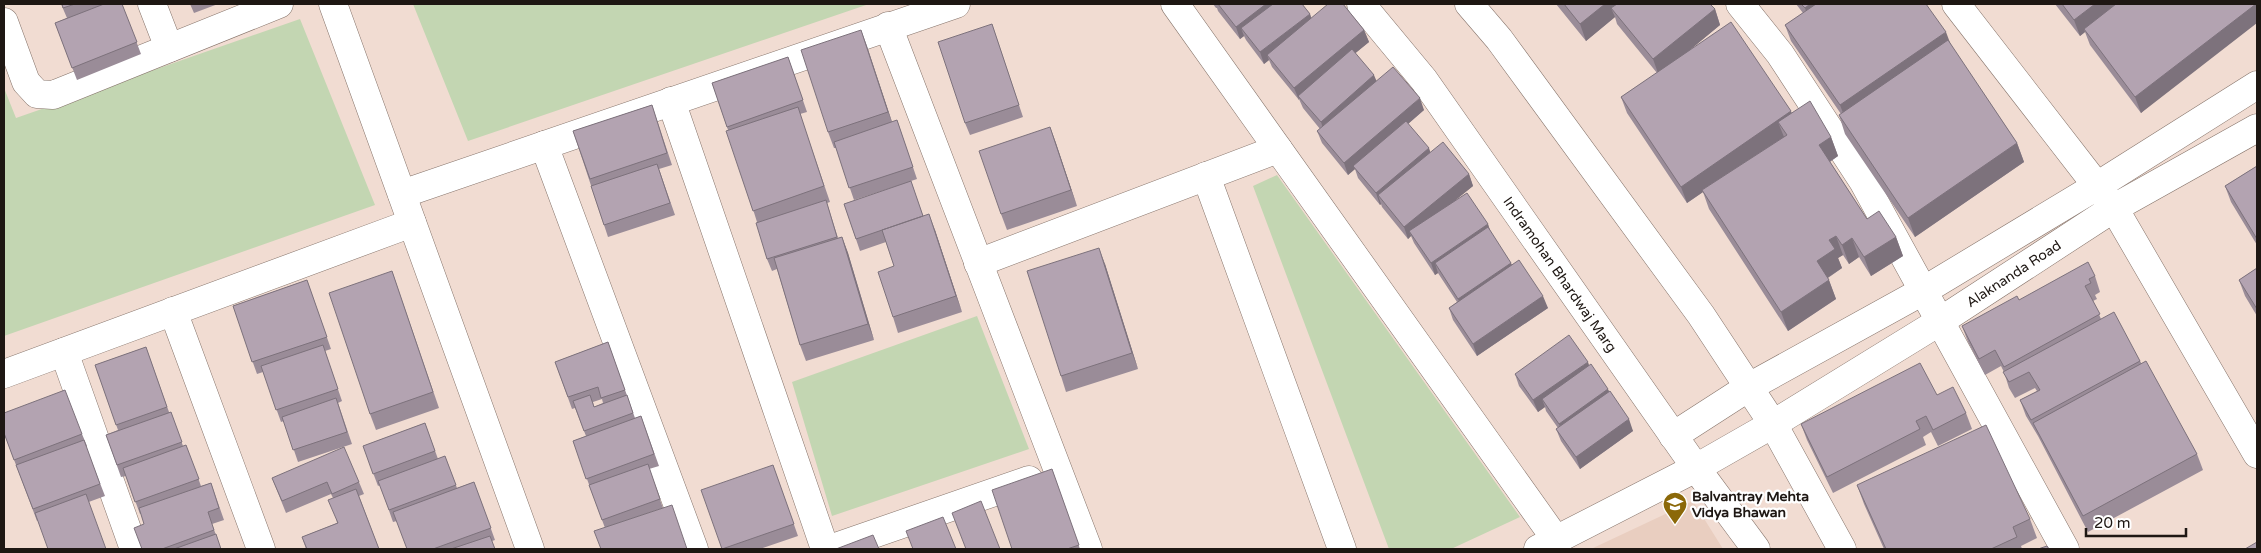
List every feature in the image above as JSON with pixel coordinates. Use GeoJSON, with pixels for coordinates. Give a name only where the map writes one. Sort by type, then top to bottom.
{"type":"FeatureCollection","features":[{"type":"Feature","properties":{"kind":"street"},"geometry":{"type":"LineString","coordinates":[[152,4],[170,48]]}},
{"type":"Feature","properties":{"kind":"street"},"geometry":{"type":"LineString","coordinates":[[4,22],[26,82],[37,94],[53,95],[279,4]]}},
{"type":"Feature","properties":{"kind":"street"},"geometry":{"type":"LineString","coordinates":[[333,4],[530,549]]}},
{"type":"Feature","properties":{"kind":"street"},"geometry":{"type":"LineString","coordinates":[[402,194],[956,4]]}},
{"type":"Feature","properties":{"kind":"street"},"geometry":{"type":"LineString","coordinates":[[1175,4],[1278,149],[1548,545]]}},
{"type":"Feature","properties":{"kind":"street","name":"Indramohan Bhardwaj Marg"},"geometry":{"type":"LineString","coordinates":[[1361,4],[1424,80],[1696,468],[1756,549]]}},
{"type":"Feature","properties":{"kind":"street"},"geometry":{"type":"LineString","coordinates":[[1469,4],[1499,39],[1690,299],[1773,424],[1842,549]]}},
{"type":"Feature","properties":{"kind":"street"},"geometry":{"type":"LineString","coordinates":[[1740,4],[1780,54],[1863,181],[2065,549]]}},
{"type":"Feature","properties":{"kind":"street"},"geometry":{"type":"LineString","coordinates":[[1956,4],[2114,208],[2257,454]]}},
{"type":"Feature","properties":{"kind":"street"},"geometry":{"type":"LineString","coordinates":[[888,26],[1088,549]]}},
{"type":"Feature","properties":{"kind":"street"},"geometry":{"type":"LineString","coordinates":[[1674,436],[1749,387],[1923,291],[2097,186],[2257,85]]}},
{"type":"Feature","properties":{"kind":"street"},"geometry":{"type":"LineString","coordinates":[[671,101],[825,549]]}},
{"type":"Feature","properties":{"kind":"street","name":"Alaknanda Road"},"geometry":{"type":"LineString","coordinates":[[1548,545],[1696,468],[1773,424],[1939,322],[2114,208],[2257,128]]}},
{"type":"Feature","properties":{"kind":"street"},"geometry":{"type":"LineString","coordinates":[[544,145],[694,549]]}},
{"type":"Feature","properties":{"kind":"street"},"geometry":{"type":"LineString","coordinates":[[978,263],[1278,149]]}},
{"type":"Feature","properties":{"kind":"street"},"geometry":{"type":"LineString","coordinates":[[1206,176],[1342,549]]}},
{"type":"Feature","properties":{"kind":"street"},"geometry":{"type":"LineString","coordinates":[[4,374],[412,223]]}},
{"type":"Feature","properties":{"kind":"street"},"geometry":{"type":"LineString","coordinates":[[173,312],[261,549]]}},
{"type":"Feature","properties":{"kind":"street"},"geometry":{"type":"LineString","coordinates":[[64,352],[134,549]]}},
{"type":"Feature","properties":{"kind":"street"},"geometry":{"type":"LineString","coordinates":[[830,549],[1057,470]]}},
{"type":"Feature","properties":{"kind":"shaded area","name":"Balvantray Mehta Vidya Bhawan"},"geometry":{"type":"Polygon","coordinates":[[[1693,501],[1723,549],[1591,549],[1693,501]]]}},
{"type":"Feature","properties":{"kind":"green space"},"geometry":{"type":"Polygon","coordinates":[[[413,4],[869,4],[468,141],[413,4]]]}},
{"type":"Feature","properties":{"kind":"green space"},"geometry":{"type":"Polygon","coordinates":[[[300,19],[375,205],[4,336],[4,88],[16,118],[300,19]]]}},
{"type":"Feature","properties":{"kind":"green space"},"geometry":{"type":"Polygon","coordinates":[[[1277,175],[1520,517],[1451,549],[1389,549],[1253,186],[1277,175]]]}},
{"type":"Feature","properties":{"kind":"green space"},"geometry":{"type":"Polygon","coordinates":[[[977,316],[1029,449],[832,516],[792,382],[977,316]]]}},
{"type":"Feature","properties":{"kind":"building"},"geometry":{"type":"Polygon","coordinates":[[[62,4],[75,4],[63,8],[62,4]]]}},
{"type":"Feature","properties":{"kind":"building"},"geometry":{"type":"Polygon","coordinates":[[[104,4],[122,4],[137,42],[72,68],[55,23],[104,4]]]}},
{"type":"Feature","properties":{"kind":"building"},"geometry":{"type":"Polygon","coordinates":[[[1218,4],[1266,4],[1236,27],[1218,4]]]}},
{"type":"Feature","properties":{"kind":"building"},"geometry":{"type":"Polygon","coordinates":[[[1273,4],[1302,4],[1310,14],[1260,52],[1241,28],[1273,4]]]}},
{"type":"Feature","properties":{"kind":"building"},"geometry":{"type":"Polygon","coordinates":[[[1328,4],[1343,4],[1364,30],[1294,88],[1267,55],[1328,4]]]}},
{"type":"Feature","properties":{"kind":"building"},"geometry":{"type":"Polygon","coordinates":[[[1564,4],[1605,4],[1580,24],[1564,4]]]}},
{"type":"Feature","properties":{"kind":"building"},"geometry":{"type":"Polygon","coordinates":[[[1617,4],[1710,4],[1715,9],[1653,59],[1611,8],[1617,4]]]}},
{"type":"Feature","properties":{"kind":"building"},"geometry":{"type":"Polygon","coordinates":[[[1801,4],[1810,4],[1805,8],[1801,4]]]}},
{"type":"Feature","properties":{"kind":"building"},"geometry":{"type":"Polygon","coordinates":[[[1816,4],[1926,4],[1946,32],[1840,105],[1785,25],[1816,4]]]}},
{"type":"Feature","properties":{"kind":"building"},"geometry":{"type":"Polygon","coordinates":[[[2062,4],[2095,4],[2074,20],[2062,4]]]}},
{"type":"Feature","properties":{"kind":"building"},"geometry":{"type":"Polygon","coordinates":[[[2116,4],[2256,4],[2135,97],[2084,29],[2116,4]]]}},
{"type":"Feature","properties":{"kind":"building"},"geometry":{"type":"Polygon","coordinates":[[[1731,22],[1791,111],[1681,187],[1621,97],[1731,22]]]}},
{"type":"Feature","properties":{"kind":"building"},"geometry":{"type":"Polygon","coordinates":[[[992,24],[1019,105],[965,123],[938,42],[992,24]]]}},
{"type":"Feature","properties":{"kind":"building"},"geometry":{"type":"Polygon","coordinates":[[[861,30],[888,112],[828,132],[801,50],[861,30]]]}},
{"type":"Feature","properties":{"kind":"building"},"geometry":{"type":"Polygon","coordinates":[[[1948,40],[2017,143],[1908,218],[1839,115],[1948,40]]]}},
{"type":"Feature","properties":{"kind":"building"},"geometry":{"type":"Polygon","coordinates":[[[1352,49],[1374,75],[1321,122],[1298,96],[1352,49]]]}},
{"type":"Feature","properties":{"kind":"building"},"geometry":{"type":"Polygon","coordinates":[[[788,57],[803,100],[727,127],[712,83],[788,57]]]}},
{"type":"Feature","properties":{"kind":"building"},"geometry":{"type":"Polygon","coordinates":[[[1393,67],[1420,98],[1344,163],[1317,131],[1393,67]]]}},
{"type":"Feature","properties":{"kind":"building"},"geometry":{"type":"Polygon","coordinates":[[[1810,101],[1831,137],[1819,145],[1867,219],[1879,211],[1896,237],[1864,257],[1852,238],[1842,245],[1836,236],[1829,240],[1835,249],[1817,261],[1829,280],[1781,312],[1702,190],[1787,135],[1778,122],[1810,101]]]}},
{"type":"Feature","properties":{"kind":"building"},"geometry":{"type":"Polygon","coordinates":[[[652,105],[667,153],[590,179],[573,131],[652,105]]]}},
{"type":"Feature","properties":{"kind":"building"},"geometry":{"type":"Polygon","coordinates":[[[798,107],[824,186],[753,211],[726,131],[798,107]]]}},
{"type":"Feature","properties":{"kind":"building"},"geometry":{"type":"Polygon","coordinates":[[[897,120],[913,167],[849,188],[834,142],[897,120]]]}},
{"type":"Feature","properties":{"kind":"building"},"geometry":{"type":"Polygon","coordinates":[[[1406,121],[1429,148],[1376,193],[1353,166],[1406,121]]]}},
{"type":"Feature","properties":{"kind":"building"},"geometry":{"type":"Polygon","coordinates":[[[1050,127],[1071,190],[1001,214],[979,151],[1050,127]]]}},
{"type":"Feature","properties":{"kind":"building"},"geometry":{"type":"Polygon","coordinates":[[[1443,142],[1469,174],[1404,227],[1378,195],[1443,142]]]}},
{"type":"Feature","properties":{"kind":"building"},"geometry":{"type":"Polygon","coordinates":[[[657,164],[670,203],[604,225],[591,186],[657,164]]]}},
{"type":"Feature","properties":{"kind":"building"},"geometry":{"type":"Polygon","coordinates":[[[2257,166],[2257,239],[2225,186],[2257,166]]]}},
{"type":"Feature","properties":{"kind":"building"},"geometry":{"type":"Polygon","coordinates":[[[911,181],[923,216],[856,239],[844,204],[911,181]]]}},
{"type":"Feature","properties":{"kind":"building"},"geometry":{"type":"Polygon","coordinates":[[[1467,193],[1488,224],[1431,263],[1409,231],[1467,193]]]}},
{"type":"Feature","properties":{"kind":"building"},"geometry":{"type":"Polygon","coordinates":[[[826,200],[837,237],[767,259],[756,223],[826,200]]]}},
{"type":"Feature","properties":{"kind":"building"},"geometry":{"type":"Polygon","coordinates":[[[929,214],[956,296],[893,317],[878,272],[894,266],[882,230],[929,214]]]}},
{"type":"Feature","properties":{"kind":"building"},"geometry":{"type":"Polygon","coordinates":[[[1488,227],[1511,263],[1458,299],[1435,263],[1488,227]]]}},
{"type":"Feature","properties":{"kind":"building"},"geometry":{"type":"Polygon","coordinates":[[[842,237],[868,324],[800,345],[774,258],[842,237]]]}},
{"type":"Feature","properties":{"kind":"building"},"geometry":{"type":"Polygon","coordinates":[[[1099,248],[1132,353],[1061,376],[1027,271],[1099,248]]]}},
{"type":"Feature","properties":{"kind":"building"},"geometry":{"type":"Polygon","coordinates":[[[1519,260],[1543,296],[1473,344],[1449,308],[1519,260]]]}},
{"type":"Feature","properties":{"kind":"building"},"geometry":{"type":"Polygon","coordinates":[[[2088,262],[2095,276],[2089,279],[2091,283],[2085,286],[2100,314],[2004,367],[1995,350],[1979,359],[1962,326],[2017,296],[2019,300],[2088,262]]]}},
{"type":"Feature","properties":{"kind":"building"},"geometry":{"type":"Polygon","coordinates":[[[2257,268],[2257,309],[2239,280],[2257,268]]]}},
{"type":"Feature","properties":{"kind":"building"},"geometry":{"type":"Polygon","coordinates":[[[392,271],[433,392],[370,414],[329,293],[392,271]]]}},
{"type":"Feature","properties":{"kind":"building"},"geometry":{"type":"Polygon","coordinates":[[[307,280],[327,337],[252,362],[233,306],[307,280]]]}},
{"type":"Feature","properties":{"kind":"building"},"geometry":{"type":"Polygon","coordinates":[[[2114,312],[2140,361],[2031,420],[2020,400],[2040,390],[2029,372],[2009,382],[2003,372],[2114,312]]]}},
{"type":"Feature","properties":{"kind":"building"},"geometry":{"type":"Polygon","coordinates":[[[1569,335],[1588,362],[1533,400],[1515,374],[1569,335]]]}},
{"type":"Feature","properties":{"kind":"building"},"geometry":{"type":"Polygon","coordinates":[[[608,342],[625,390],[601,398],[598,387],[568,397],[555,362],[608,342]]]}},
{"type":"Feature","properties":{"kind":"building"},"geometry":{"type":"Polygon","coordinates":[[[323,345],[338,389],[276,410],[261,366],[323,345]]]}},
{"type":"Feature","properties":{"kind":"building"},"geometry":{"type":"Polygon","coordinates":[[[146,347],[167,407],[116,425],[95,365],[146,347]]]}},
{"type":"Feature","properties":{"kind":"building"},"geometry":{"type":"Polygon","coordinates":[[[2146,361],[2197,454],[2083,516],[2033,423],[2146,361]]]}},
{"type":"Feature","properties":{"kind":"building"},"geometry":{"type":"Polygon","coordinates":[[[1920,363],[1937,395],[1953,387],[1966,413],[1933,430],[1926,416],[1916,421],[1920,429],[1827,477],[1801,424],[1920,363]]]}},
{"type":"Feature","properties":{"kind":"building"},"geometry":{"type":"Polygon","coordinates":[[[1591,364],[1608,389],[1559,424],[1542,399],[1591,364]]]}},
{"type":"Feature","properties":{"kind":"building"},"geometry":{"type":"Polygon","coordinates":[[[65,390],[82,434],[14,460],[4,433],[4,413],[65,390]]]}},
{"type":"Feature","properties":{"kind":"building"},"geometry":{"type":"Polygon","coordinates":[[[1610,391],[1629,419],[1576,457],[1556,429],[1610,391]]]}},
{"type":"Feature","properties":{"kind":"building"},"geometry":{"type":"Polygon","coordinates":[[[590,395],[594,407],[627,395],[633,413],[584,431],[573,401],[590,395]]]}},
{"type":"Feature","properties":{"kind":"building"},"geometry":{"type":"Polygon","coordinates":[[[336,398],[347,432],[293,450],[282,417],[336,398]]]}},
{"type":"Feature","properties":{"kind":"building"},"geometry":{"type":"Polygon","coordinates":[[[171,412],[182,442],[117,465],[106,435],[171,412]]]}},
{"type":"Feature","properties":{"kind":"building"},"geometry":{"type":"Polygon","coordinates":[[[641,416],[654,454],[586,479],[573,441],[641,416]]]}},
{"type":"Feature","properties":{"kind":"building"},"geometry":{"type":"Polygon","coordinates":[[[425,423],[435,451],[373,474],[363,446],[425,423]]]}},
{"type":"Feature","properties":{"kind":"building"},"geometry":{"type":"Polygon","coordinates":[[[1986,425],[2030,519],[2013,527],[2017,537],[1991,549],[1886,549],[1857,485],[1986,425]]]}},
{"type":"Feature","properties":{"kind":"building"},"geometry":{"type":"Polygon","coordinates":[[[84,440],[100,484],[33,509],[16,465],[84,440]]]}},
{"type":"Feature","properties":{"kind":"building"},"geometry":{"type":"Polygon","coordinates":[[[186,445],[199,479],[135,502],[123,468],[186,445]]]}},
{"type":"Feature","properties":{"kind":"building"},"geometry":{"type":"Polygon","coordinates":[[[344,447],[359,482],[332,494],[327,482],[282,501],[272,478],[344,447]]]}},
{"type":"Feature","properties":{"kind":"building"},"geometry":{"type":"Polygon","coordinates":[[[445,456],[456,485],[389,510],[378,481],[445,456]]]}},
{"type":"Feature","properties":{"kind":"building"},"geometry":{"type":"Polygon","coordinates":[[[648,464],[660,499],[602,520],[589,485],[648,464]]]}},
{"type":"Feature","properties":{"kind":"building"},"geometry":{"type":"Polygon","coordinates":[[[773,465],[794,524],[722,549],[701,490],[773,465]]]}},
{"type":"Feature","properties":{"kind":"building"},"geometry":{"type":"Polygon","coordinates":[[[1052,469],[1079,545],[1067,549],[1012,549],[992,490],[1052,469]]]}},
{"type":"Feature","properties":{"kind":"building"},"geometry":{"type":"Polygon","coordinates":[[[474,482],[491,528],[433,549],[407,549],[393,512],[474,482]]]}},
{"type":"Feature","properties":{"kind":"building"},"geometry":{"type":"Polygon","coordinates":[[[211,483],[219,508],[208,512],[214,530],[162,549],[142,549],[134,528],[144,524],[139,508],[211,483]]]}},
{"type":"Feature","properties":{"kind":"building"},"geometry":{"type":"Polygon","coordinates":[[[356,489],[379,549],[307,549],[302,537],[338,523],[328,500],[356,489]]]}},
{"type":"Feature","properties":{"kind":"building"},"geometry":{"type":"Polygon","coordinates":[[[86,494],[106,549],[48,549],[35,513],[86,494]]]}},
{"type":"Feature","properties":{"kind":"building"},"geometry":{"type":"Polygon","coordinates":[[[981,501],[1000,549],[966,549],[952,513],[981,501]]]}},
{"type":"Feature","properties":{"kind":"building"},"geometry":{"type":"Polygon","coordinates":[[[672,505],[687,549],[601,549],[594,531],[672,505]]]}},
{"type":"Feature","properties":{"kind":"building"},"geometry":{"type":"Polygon","coordinates":[[[943,517],[956,549],[913,549],[906,531],[943,517]]]}},
{"type":"Feature","properties":{"kind":"building"},"geometry":{"type":"Polygon","coordinates":[[[216,534],[221,549],[174,549],[216,534]]]}},
{"type":"Feature","properties":{"kind":"building"},"geometry":{"type":"Polygon","coordinates":[[[873,535],[879,549],[836,549],[873,535]]]}},
{"type":"Feature","properties":{"kind":"building"},"geometry":{"type":"Polygon","coordinates":[[[490,536],[495,549],[451,549],[490,536]]]}},
{"type":"Feature","properties":{"kind":"building"},"geometry":{"type":"Polygon","coordinates":[[[2257,542],[2257,549],[2245,549],[2257,542]]]}},
{"type":"Feature","properties":{"kind":"building"},"geometry":{"type":"Polygon","coordinates":[[[2047,546],[2049,549],[2038,549],[2047,546]]]}},
{"type":"Feature","properties":{"kind":"place","name":"Balvantray Mehta Vidya Bhawan"},"geometry":{"type":"Point","coordinates":[1675,525]}}]}
